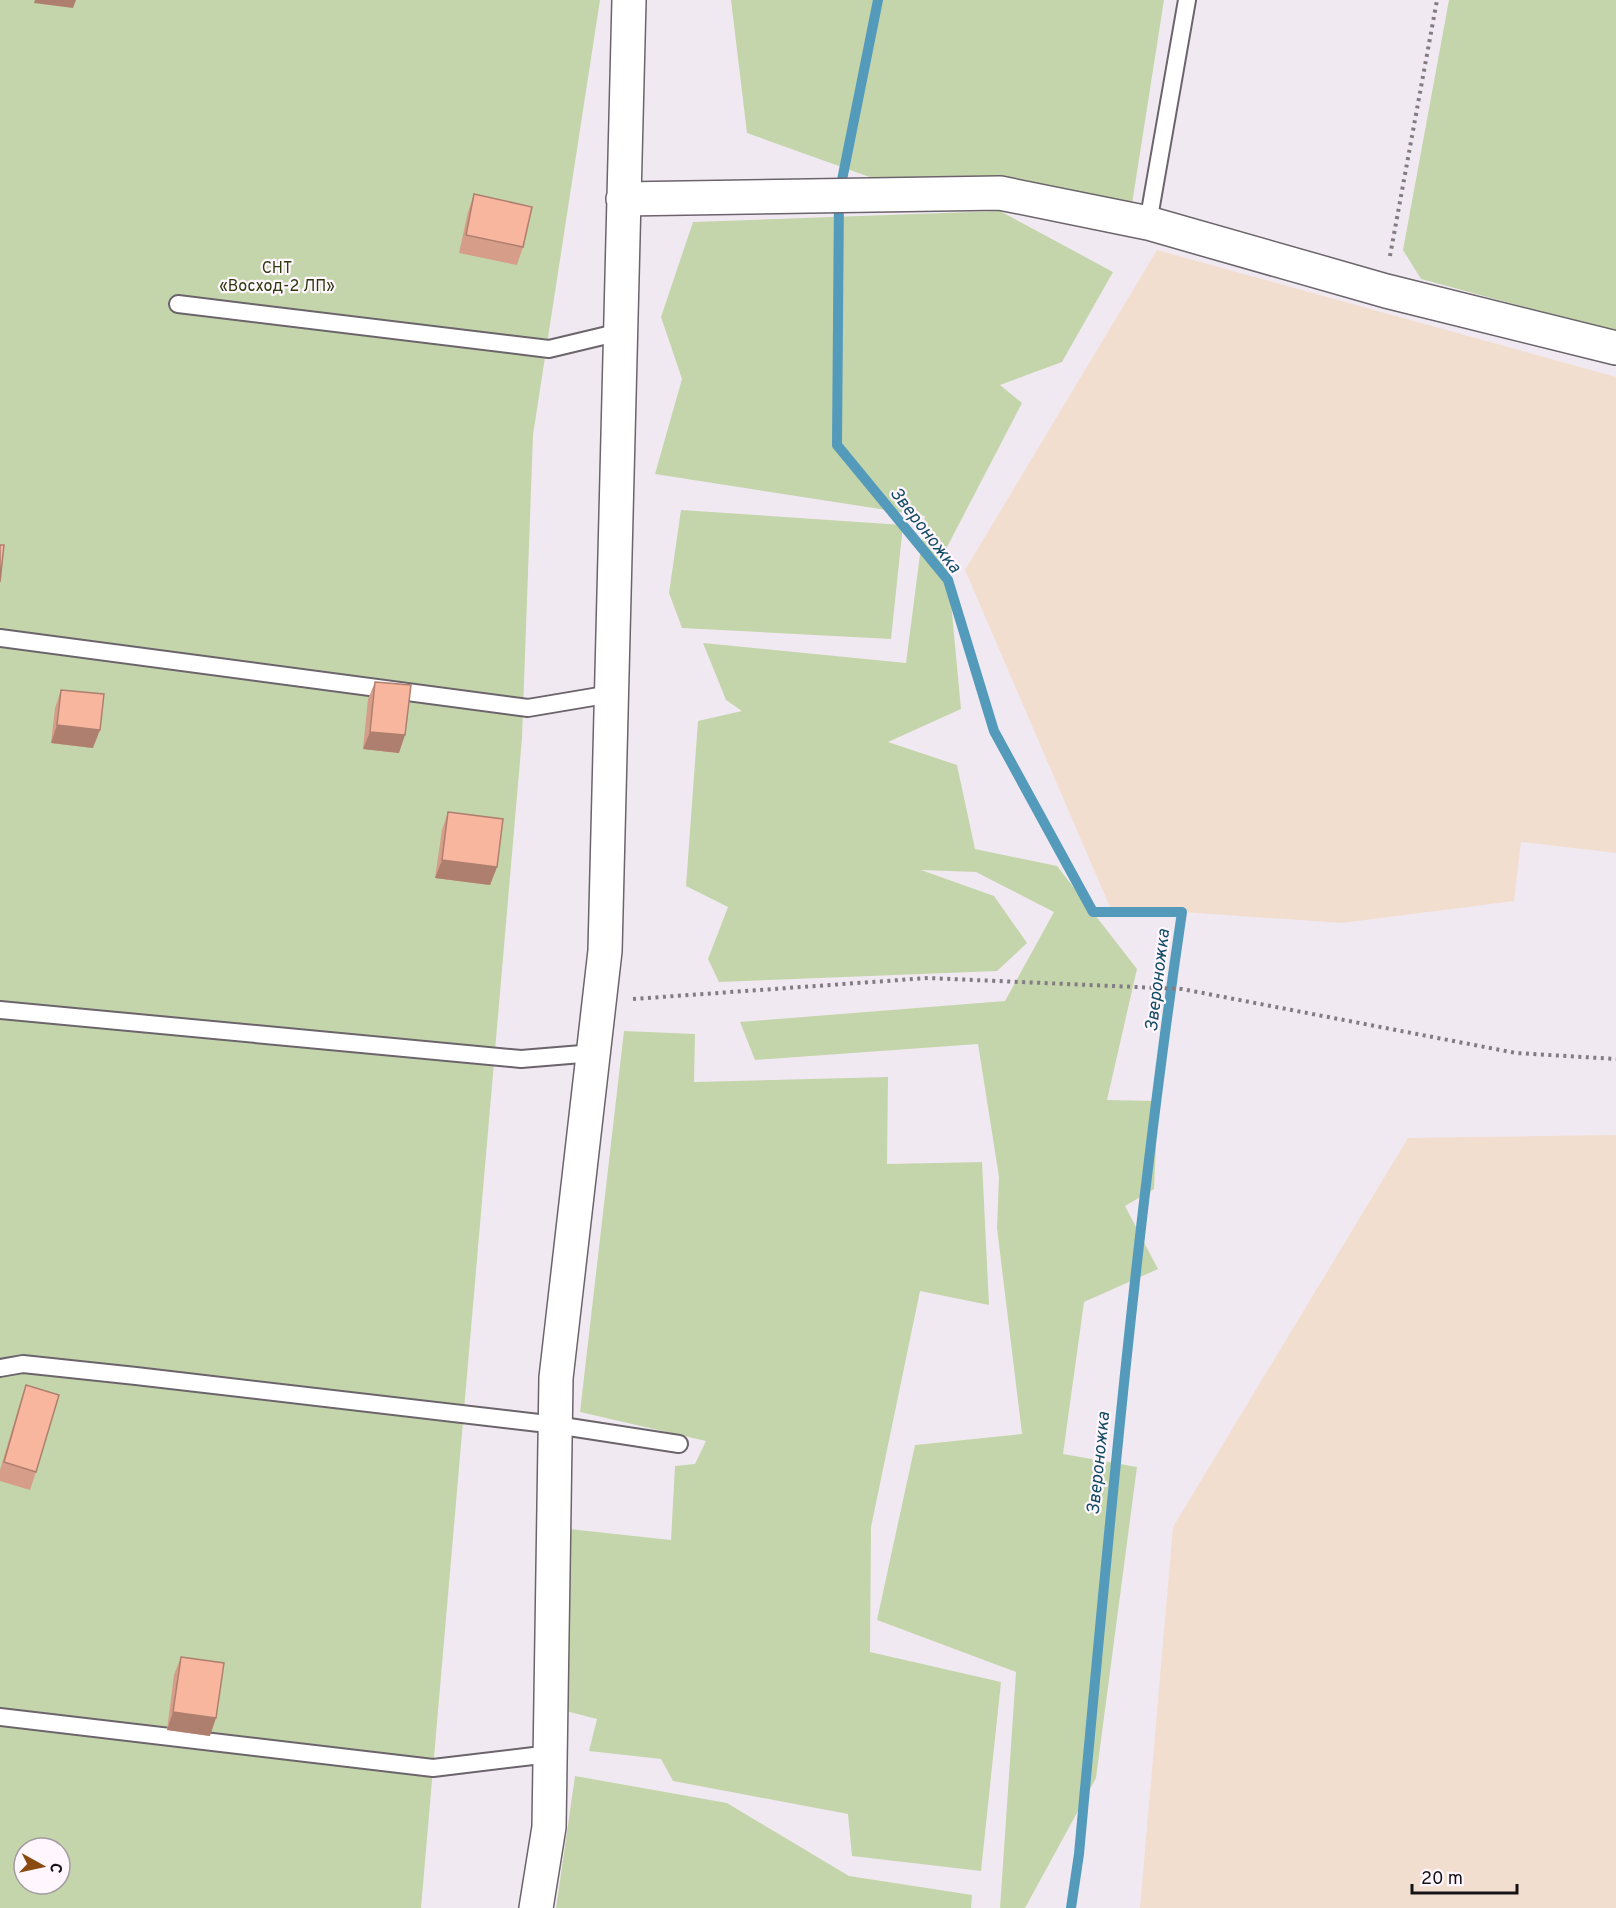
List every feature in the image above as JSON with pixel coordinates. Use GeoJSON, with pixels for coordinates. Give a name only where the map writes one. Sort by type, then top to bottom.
{"type":"FeatureCollection","features":[{"type":"Feature","properties":{"kind":"street"},"geometry":{"type":"LineString","coordinates":[[536,1908],[549,1827],[556,1378],[605,951],[629,0]]}},
{"type":"Feature","properties":{"kind":"street"},"geometry":{"type":"LineString","coordinates":[[623,199],[1000,194],[1148,223],[1386,291],[1616,348]]}},
{"type":"Feature","properties":{"kind":"lane"},"geometry":{"type":"LineString","coordinates":[[1148,223],[1187,0]]}},
{"type":"Feature","properties":{"kind":"lane"},"geometry":{"type":"LineString","coordinates":[[178,304],[549,349],[620,332]]}},
{"type":"Feature","properties":{"kind":"lane"},"geometry":{"type":"LineString","coordinates":[[0,638],[528,708],[611,694]]}},
{"type":"Feature","properties":{"kind":"lane"},"geometry":{"type":"LineString","coordinates":[[0,1010],[521,1059],[594,1053]]}},
{"type":"Feature","properties":{"kind":"lane"},"geometry":{"type":"LineString","coordinates":[[0,1368],[23,1364],[79,1370],[556,1425],[679,1444]]}},
{"type":"Feature","properties":{"kind":"lane"},"geometry":{"type":"LineString","coordinates":[[0,1717],[433,1768],[550,1754]]}},
{"type":"Feature","properties":{"kind":"path"},"geometry":{"type":"LineString","coordinates":[[1386,291],[1392,239],[1437,0]]}},
{"type":"Feature","properties":{"kind":"path"},"geometry":{"type":"LineString","coordinates":[[600,1001],[928,978],[1182,989],[1516,1053],[1616,1059]]}},
{"type":"Feature","properties":{"kind":"shaded area"},"geometry":{"type":"Polygon","coordinates":[[[1157,250],[1616,377],[1616,853],[1521,842],[1514,901],[1342,923],[1110,907],[965,570],[1157,250]]]}},
{"type":"Feature","properties":{"kind":"shaded area"},"geometry":{"type":"Polygon","coordinates":[[[1616,1135],[1616,1908],[1140,1908],[1173,1527],[1408,1138],[1616,1135]]]}},
{"type":"Feature","properties":{"kind":"green space","name":"СНТ «Восход-2 ЛП»"},"geometry":{"type":"Polygon","coordinates":[[[0,0],[600,0],[533,435],[522,738],[421,1908],[0,1908],[0,0]]]}},
{"type":"Feature","properties":{"kind":"green space"},"geometry":{"type":"Polygon","coordinates":[[[731,0],[1164,0],[1132,204],[878,180],[747,133],[731,0]]]}},
{"type":"Feature","properties":{"kind":"green space"},"geometry":{"type":"Polygon","coordinates":[[[1449,0],[1616,0],[1616,332],[1421,279],[1403,250],[1449,0]]]}},
{"type":"Feature","properties":{"kind":"green space"},"geometry":{"type":"Polygon","coordinates":[[[1000,211],[1113,272],[1062,362],[1000,385],[1022,403],[946,549],[961,709],[888,742],[957,765],[975,849],[1057,866],[1137,969],[1107,1100],[1158,1101],[1154,1189],[1125,1206],[1158,1269],[1084,1302],[1063,1454],[1137,1467],[1096,1778],[1025,1908],[1000,1908],[1016,1672],[877,1620],[915,1445],[1022,1434],[997,1228],[999,1177],[978,1044],[755,1060],[740,1022],[1005,1001],[1054,912],[976,872],[921,870],[994,896],[1027,943],[997,971],[719,982],[708,959],[728,907],[686,886],[698,721],[742,711],[726,700],[703,643],[906,663],[925,516],[655,474],[682,379],[661,317],[693,222],[1000,211]]]}},
{"type":"Feature","properties":{"kind":"green space"},"geometry":{"type":"Polygon","coordinates":[[[681,510],[903,525],[891,639],[682,628],[669,593],[681,510]]]}},
{"type":"Feature","properties":{"kind":"green space"},"geometry":{"type":"Polygon","coordinates":[[[624,1031],[695,1034],[694,1082],[888,1077],[887,1164],[982,1162],[989,1305],[920,1291],[871,1527],[870,1652],[1001,1682],[981,1871],[852,1856],[848,1814],[673,1781],[661,1759],[589,1751],[597,1719],[562,1710],[569,1529],[671,1540],[675,1466],[695,1464],[706,1441],[580,1412],[624,1031]]]}},
{"type":"Feature","properties":{"kind":"green space"},"geometry":{"type":"Polygon","coordinates":[[[575,1776],[727,1803],[849,1876],[972,1895],[971,1908],[556,1908],[575,1776]]]}},
{"type":"Feature","properties":{"kind":"building"},"geometry":{"type":"Polygon","coordinates":[[[474,194],[532,207],[523,247],[466,235],[474,194]]]}},
{"type":"Feature","properties":{"kind":"building"},"geometry":{"type":"Polygon","coordinates":[[[0,545],[4,545],[0,582],[0,545]]]}},
{"type":"Feature","properties":{"kind":"building"},"geometry":{"type":"Polygon","coordinates":[[[375,682],[411,685],[405,735],[370,732],[375,682]]]}},
{"type":"Feature","properties":{"kind":"building"},"geometry":{"type":"Polygon","coordinates":[[[61,690],[104,694],[100,730],[57,725],[61,690]]]}},
{"type":"Feature","properties":{"kind":"building"},"geometry":{"type":"Polygon","coordinates":[[[448,812],[503,819],[497,867],[442,860],[448,812]]]}},
{"type":"Feature","properties":{"kind":"building"},"geometry":{"type":"Polygon","coordinates":[[[26,1385],[59,1395],[36,1472],[4,1462],[26,1385]]]}},
{"type":"Feature","properties":{"kind":"building"},"geometry":{"type":"Polygon","coordinates":[[[181,1657],[224,1663],[216,1718],[173,1712],[181,1657]]]}},
{"type":"Feature","properties":{"kind":"waterway","name":"Звероножка"},"geometry":{"type":"LineString","coordinates":[[878,0],[839,195],[837,445],[948,580],[994,731],[1093,912],[1182,912],[1137,1264],[1079,1854],[1071,1908]]}}]}
